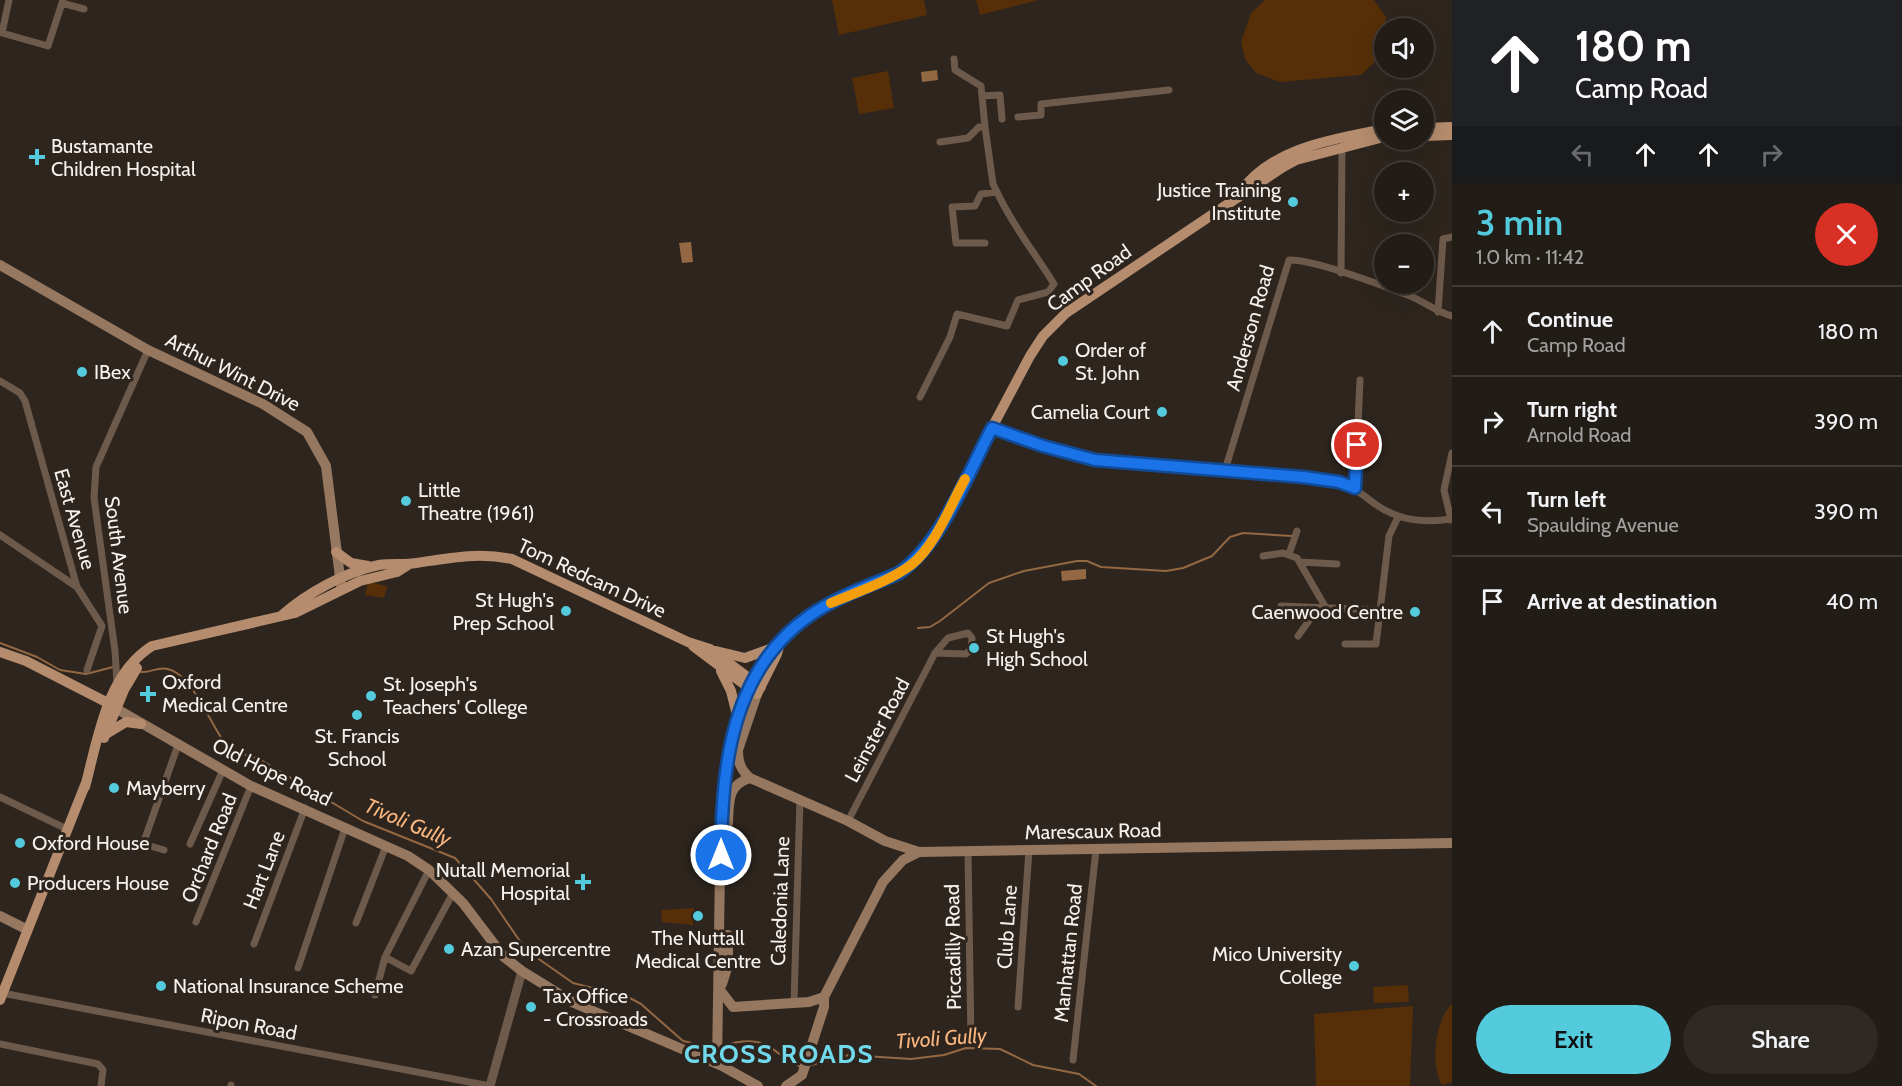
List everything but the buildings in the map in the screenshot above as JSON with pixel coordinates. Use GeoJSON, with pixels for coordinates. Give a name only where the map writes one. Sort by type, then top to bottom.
{"type":"FeatureCollection","features":[{"type":"Feature","properties":{"kind":"main road"},"geometry":{"type":"LineString","coordinates":[[1434,128],[1452,127]]}},
{"type":"Feature","properties":{"kind":"main road","name":"Camp Road"},"geometry":{"type":"LineString","coordinates":[[1237,196],[1260,173],[1289,154],[1374,131]]}},
{"type":"Feature","properties":{"kind":"main road"},"geometry":{"type":"LineString","coordinates":[[1434,136],[1452,135]]}},
{"type":"Feature","properties":{"kind":"main road","name":"Camp Road"},"geometry":{"type":"LineString","coordinates":[[755,688],[775,646],[809,615],[899,573],[913,564],[944,519],[1043,336],[1066,312],[1237,196],[1296,160],[1374,140]]}},
{"type":"Feature","properties":{"kind":"main road","name":"Arthur Wint Drive"},"geometry":{"type":"LineString","coordinates":[[0,265],[148,350],[262,404],[308,432],[326,466],[341,584]]}},
{"type":"Feature","properties":{"kind":"main road"},"geometry":{"type":"LineString","coordinates":[[336,552],[351,563],[376,566]]}},
{"type":"Feature","properties":{"kind":"main road","name":"Tom Redcam Drive"},"geometry":{"type":"LineString","coordinates":[[112,706],[117,686],[138,655],[153,646],[246,627],[295,613],[341,584],[376,566],[395,563],[408,565],[480,554],[512,559],[688,642],[710,649],[755,688]]}},
{"type":"Feature","properties":{"kind":"main road","name":"Tom Redcam Drive"},"geometry":{"type":"LineString","coordinates":[[341,584],[397,572],[408,565]]}},
{"type":"Feature","properties":{"kind":"main road","name":"Tom Redcam Drive"},"geometry":{"type":"LineString","coordinates":[[112,706],[142,661],[155,652],[197,636]]}},
{"type":"Feature","properties":{"kind":"main road","name":"Tom Redcam Drive"},"geometry":{"type":"LineString","coordinates":[[688,642],[720,668],[755,688]]}},
{"type":"Feature","properties":{"kind":"main road"},"geometry":{"type":"LineString","coordinates":[[710,649],[745,658],[775,646]]}},
{"type":"Feature","properties":{"kind":"main road","name":"Old Hope Road"},"geometry":{"type":"LineString","coordinates":[[0,652],[84,689],[251,786],[305,808],[386,846],[429,870],[453,893],[504,957],[522,971],[574,1003],[720,1065],[758,1086]]}},
{"type":"Feature","properties":{"kind":"main road"},"geometry":{"type":"LineString","coordinates":[[720,668],[728,681],[737,715],[722,806],[719,988],[722,1046]]}},
{"type":"Feature","properties":{"kind":"main road"},"geometry":{"type":"LineString","coordinates":[[84,689],[102,692],[117,686]]}},
{"type":"Feature","properties":{"kind":"main road"},"geometry":{"type":"LineString","coordinates":[[737,715],[755,688]]}},
{"type":"Feature","properties":{"kind":"main road"},"geometry":{"type":"LineString","coordinates":[[719,988],[726,977],[728,965],[730,796],[735,784],[750,778],[740,767],[738,750],[755,688]]}},
{"type":"Feature","properties":{"kind":"main road"},"geometry":{"type":"LineString","coordinates":[[1,997],[26,929],[106,734],[112,706]]}},
{"type":"Feature","properties":{"kind":"main road"},"geometry":{"type":"LineString","coordinates":[[85,787],[112,706]]}},
{"type":"Feature","properties":{"kind":"main road"},"geometry":{"type":"LineString","coordinates":[[106,734],[126,722],[141,724]]}},
{"type":"Feature","properties":{"kind":"main road","name":"Marescaux Road"},"geometry":{"type":"LineString","coordinates":[[750,778],[848,821],[885,842],[919,852],[1452,843]]}},
{"type":"Feature","properties":{"kind":"main road"},"geometry":{"type":"LineString","coordinates":[[805,1086],[803,1069],[824,1007],[824,997],[891,871],[895,854],[885,842]]}},
{"type":"Feature","properties":{"kind":"main road"},"geometry":{"type":"LineString","coordinates":[[891,871],[903,860],[919,852]]}},
{"type":"Feature","properties":{"kind":"main road"},"geometry":{"type":"LineString","coordinates":[[0,916],[26,929]]}},
{"type":"Feature","properties":{"kind":"main road"},"geometry":{"type":"LineString","coordinates":[[719,988],[733,1007]]}},
{"type":"Feature","properties":{"kind":"main road"},"geometry":{"type":"LineString","coordinates":[[720,1065],[726,1016],[733,1007],[794,1003],[824,997]]}},
{"type":"Feature","properties":{"kind":"main road"},"geometry":{"type":"LineString","coordinates":[[786,1086],[803,1069]]}},
{"type":"Feature","properties":{"kind":"street"},"geometry":{"type":"LineString","coordinates":[[9,0],[1,34],[48,46],[63,1],[84,9]]}},
{"type":"Feature","properties":{"kind":"street"},"geometry":{"type":"LineString","coordinates":[[920,397],[950,337],[957,314],[1007,326],[1018,300],[1048,292],[1054,284],[1034,251],[1010,221],[993,184],[981,86],[955,70],[954,59]]}},
{"type":"Feature","properties":{"kind":"street"},"geometry":{"type":"LineString","coordinates":[[1018,117],[1041,115],[1041,104],[1169,90]]}},
{"type":"Feature","properties":{"kind":"street"},"geometry":{"type":"LineString","coordinates":[[982,96],[1000,95],[1002,119]]}},
{"type":"Feature","properties":{"kind":"street"},"geometry":{"type":"LineString","coordinates":[[940,142],[968,138],[979,127],[985,126]]}},
{"type":"Feature","properties":{"kind":"street"},"geometry":{"type":"LineString","coordinates":[[1341,273],[1342,147]]}},
{"type":"Feature","properties":{"kind":"street"},"geometry":{"type":"LineString","coordinates":[[985,243],[956,243],[952,207],[975,206],[981,194],[997,192]]}},
{"type":"Feature","properties":{"kind":"street"},"geometry":{"type":"LineString","coordinates":[[1438,312],[1443,239],[1452,237]]}},
{"type":"Feature","properties":{"kind":"street","name":"Anderson Road"},"geometry":{"type":"LineString","coordinates":[[1225,470],[1286,262],[1292,259],[1341,273],[1412,297],[1438,312],[1452,316]]}},
{"type":"Feature","properties":{"kind":"street","name":"South Avenue"},"geometry":{"type":"LineString","coordinates":[[117,686],[113,631],[94,498],[96,467],[148,350]]}},
{"type":"Feature","properties":{"kind":"street"},"geometry":{"type":"LineString","coordinates":[[1355,488],[1360,380]]}},
{"type":"Feature","properties":{"kind":"street","name":"East Avenue"},"geometry":{"type":"LineString","coordinates":[[0,381],[20,393],[25,401],[77,587],[102,626],[87,670]]}},
{"type":"Feature","properties":{"kind":"street"},"geometry":{"type":"LineString","coordinates":[[992,428],[1043,446],[1095,460],[1339,482],[1355,488],[1376,505],[1398,517],[1430,522],[1451,519],[1444,490],[1452,453]]}},
{"type":"Feature","properties":{"kind":"street"},"geometry":{"type":"LineString","coordinates":[[1346,644],[1376,644],[1389,536],[1398,517]]}},
{"type":"Feature","properties":{"kind":"street"},"geometry":{"type":"LineString","coordinates":[[1288,554],[1297,531]]}},
{"type":"Feature","properties":{"kind":"street"},"geometry":{"type":"LineString","coordinates":[[0,535],[77,587]]}},
{"type":"Feature","properties":{"kind":"street"},"geometry":{"type":"LineString","coordinates":[[1263,556],[1288,554],[1300,562],[1337,564]]}},
{"type":"Feature","properties":{"kind":"street"},"geometry":{"type":"LineString","coordinates":[[1300,562],[1322,608]]}},
{"type":"Feature","properties":{"kind":"street"},"geometry":{"type":"LineString","coordinates":[[1281,606],[1379,610]]}},
{"type":"Feature","properties":{"kind":"street"},"geometry":{"type":"LineString","coordinates":[[1298,636],[1322,608]]}},
{"type":"Feature","properties":{"kind":"street"},"geometry":{"type":"LineString","coordinates":[[968,633],[972,638],[971,649],[966,654],[935,653],[953,635],[968,633]]}},
{"type":"Feature","properties":{"kind":"street","name":"Leinster Road"},"geometry":{"type":"LineString","coordinates":[[848,821],[935,653]]}},
{"type":"Feature","properties":{"kind":"street"},"geometry":{"type":"LineString","coordinates":[[143,844],[178,745]]}},
{"type":"Feature","properties":{"kind":"street"},"geometry":{"type":"LineString","coordinates":[[190,844],[223,770]]}},
{"type":"Feature","properties":{"kind":"street","name":"Orchard Road"},"geometry":{"type":"LineString","coordinates":[[196,922],[251,786]]}},
{"type":"Feature","properties":{"kind":"street"},"geometry":{"type":"LineString","coordinates":[[0,796],[67,829]]}},
{"type":"Feature","properties":{"kind":"street","name":"Caledonia Lane"},"geometry":{"type":"LineString","coordinates":[[794,1003],[800,800]]}},
{"type":"Feature","properties":{"kind":"street","name":"Hart Lane"},"geometry":{"type":"LineString","coordinates":[[254,944],[305,808]]}},
{"type":"Feature","properties":{"kind":"street"},"geometry":{"type":"LineString","coordinates":[[298,968],[345,828]]}},
{"type":"Feature","properties":{"kind":"street"},"geometry":{"type":"LineString","coordinates":[[133,841],[164,850]]}},
{"type":"Feature","properties":{"kind":"street"},"geometry":{"type":"LineString","coordinates":[[356,923],[386,846]]}},
{"type":"Feature","properties":{"kind":"street","name":"Club Lane"},"geometry":{"type":"LineString","coordinates":[[1018,1007],[1029,850]]}},
{"type":"Feature","properties":{"kind":"street","name":"Manhattan Road"},"geometry":{"type":"LineString","coordinates":[[1073,1060],[1096,850]]}},
{"type":"Feature","properties":{"kind":"street","name":"Piccadilly Road"},"geometry":{"type":"LineString","coordinates":[[968,851],[971,1043]]}},
{"type":"Feature","properties":{"kind":"street"},"geometry":{"type":"LineString","coordinates":[[375,995],[386,957],[429,870]]}},
{"type":"Feature","properties":{"kind":"street"},"geometry":{"type":"LineString","coordinates":[[386,957],[411,971],[453,893]]}},
{"type":"Feature","properties":{"kind":"street"},"geometry":{"type":"LineString","coordinates":[[490,1086],[522,971]]}},
{"type":"Feature","properties":{"kind":"street","name":"Ripon Road"},"geometry":{"type":"LineString","coordinates":[[1,997],[490,1086]]}},
{"type":"Feature","properties":{"kind":"street"},"geometry":{"type":"LineString","coordinates":[[0,1044],[98,1064],[103,1070],[101,1086]]}},
{"type":"Feature","properties":{"kind":"shaded area"},"geometry":{"type":"Polygon","coordinates":[[[832,0],[924,0],[927,15],[839,35],[832,0]]]}},
{"type":"Feature","properties":{"kind":"shaded area"},"geometry":{"type":"Polygon","coordinates":[[[976,0],[1039,0],[980,15],[976,0]]]}},
{"type":"Feature","properties":{"kind":"shaded area"},"geometry":{"type":"Polygon","coordinates":[[[1265,0],[1374,0],[1386,17],[1374,18],[1374,63],[1361,75],[1280,82],[1256,73],[1245,59],[1241,42],[1251,13],[1265,0]]]}},
{"type":"Feature","properties":{"kind":"shaded area"},"geometry":{"type":"Polygon","coordinates":[[[937,70],[938,80],[922,82],[921,72],[937,70]]]}},
{"type":"Feature","properties":{"kind":"shaded area"},"geometry":{"type":"Polygon","coordinates":[[[888,71],[894,108],[859,114],[852,78],[888,71]]]}},
{"type":"Feature","properties":{"kind":"shaded area"},"geometry":{"type":"Polygon","coordinates":[[[691,242],[693,262],[682,263],[679,243],[691,242]]]}},
{"type":"Feature","properties":{"kind":"shaded area"},"geometry":{"type":"Polygon","coordinates":[[[1086,569],[1086,579],[1062,581],[1061,571],[1086,569]]]}},
{"type":"Feature","properties":{"kind":"shaded area"},"geometry":{"type":"Polygon","coordinates":[[[368,582],[387,586],[384,598],[365,595],[368,582]]]}},
{"type":"Feature","properties":{"kind":"shaded area"},"geometry":{"type":"Polygon","coordinates":[[[694,908],[693,925],[662,922],[661,910],[694,908]]]}},
{"type":"Feature","properties":{"kind":"shaded area"},"geometry":{"type":"Polygon","coordinates":[[[1408,985],[1409,1002],[1374,1003],[1373,987],[1408,985]]]}},
{"type":"Feature","properties":{"kind":"shaded area"},"geometry":{"type":"Polygon","coordinates":[[[1452,1004],[1452,1082],[1442,1085],[1436,1066],[1436,1043],[1442,1020],[1452,1004]]]}},
{"type":"Feature","properties":{"kind":"shaded area"},"geometry":{"type":"Polygon","coordinates":[[[1413,1006],[1410,1086],[1316,1086],[1314,1014],[1413,1006]]]}},
{"type":"Feature","properties":{"kind":"waterway"},"geometry":{"type":"LineString","coordinates":[[918,628],[930,627],[940,621],[989,583],[1024,571],[1077,561],[1087,561],[1101,567],[1166,571],[1183,568],[1212,556],[1230,537],[1243,533],[1292,536]]}},
{"type":"Feature","properties":{"kind":"waterway","name":"Tivoli Gully"},"geometry":{"type":"LineString","coordinates":[[0,643],[37,657],[60,670],[86,674],[113,667]]}},
{"type":"Feature","properties":{"kind":"waterway","name":"Tivoli Gully"},"geometry":{"type":"LineString","coordinates":[[141,672],[164,668],[177,673],[194,692],[230,750],[259,759],[363,821],[455,858],[491,899],[526,950],[573,983],[628,997],[641,1004],[683,1041],[715,1048]]}},
{"type":"Feature","properties":{"kind":"waterway","name":"Tivoli Gully"},"geometry":{"type":"LineString","coordinates":[[720,1047],[743,1042],[761,1043],[802,1067]]}},
{"type":"Feature","properties":{"kind":"waterway","name":"Tivoli Gully"},"geometry":{"type":"LineString","coordinates":[[808,1066],[849,1055],[911,1059],[944,1055],[966,1048],[1000,1049],[1033,1065],[1079,1074],[1096,1086]]}},
{"type":"Feature","properties":{"kind":"slow traffic"},"geometry":{"type":"LineString","coordinates":[[831,603],[899,573],[913,564],[944,519],[965,479]]}},
{"type":"Feature","properties":{"kind":"place","name":"Bustamante Children Hospital"},"geometry":{"type":"Point","coordinates":[37,157]}},
{"type":"Feature","properties":{"kind":"place","name":"Justice Training Institute"},"geometry":{"type":"Point","coordinates":[1293,202]}},
{"type":"Feature","properties":{"kind":"place","name":"Order of St. John"},"geometry":{"type":"Point","coordinates":[1063,361]}},
{"type":"Feature","properties":{"kind":"place","name":"IBex"},"geometry":{"type":"Point","coordinates":[82,372]}},
{"type":"Feature","properties":{"kind":"place","name":"Camelia Court"},"geometry":{"type":"Point","coordinates":[1162,412]}},
{"type":"Feature","properties":{"kind":"place","name":"Little Theatre (1961)"},"geometry":{"type":"Point","coordinates":[406,501]}},
{"type":"Feature","properties":{"kind":"place","name":"St Hugh's Prep School"},"geometry":{"type":"Point","coordinates":[566,611]}},
{"type":"Feature","properties":{"kind":"place","name":"Caenwood Centre"},"geometry":{"type":"Point","coordinates":[1415,612]}},
{"type":"Feature","properties":{"kind":"place","name":"St Hugh's High School"},"geometry":{"type":"Point","coordinates":[974,648]}},
{"type":"Feature","properties":{"kind":"place","name":"Oxford Medical Centre"},"geometry":{"type":"Point","coordinates":[148,694]}},
{"type":"Feature","properties":{"kind":"place","name":"St. Joseph's Teachers' College"},"geometry":{"type":"Point","coordinates":[371,696]}},
{"type":"Feature","properties":{"kind":"place","name":"St. Francis School"},"geometry":{"type":"Point","coordinates":[357,715]}},
{"type":"Feature","properties":{"kind":"place","name":"Mayberry"},"geometry":{"type":"Point","coordinates":[114,788]}},
{"type":"Feature","properties":{"kind":"place","name":"Oxford House"},"geometry":{"type":"Point","coordinates":[20,843]}},
{"type":"Feature","properties":{"kind":"place","name":"Nutall Memorial Hospital"},"geometry":{"type":"Point","coordinates":[583,882]}},
{"type":"Feature","properties":{"kind":"place","name":"Producers House"},"geometry":{"type":"Point","coordinates":[15,883]}},
{"type":"Feature","properties":{"kind":"place","name":"The Nuttall Medical Centre"},"geometry":{"type":"Point","coordinates":[698,916]}},
{"type":"Feature","properties":{"kind":"place","name":"Azan Supercentre"},"geometry":{"type":"Point","coordinates":[449,949]}},
{"type":"Feature","properties":{"kind":"place","name":"Mico University College"},"geometry":{"type":"Point","coordinates":[1354,966]}},
{"type":"Feature","properties":{"kind":"place","name":"National Insurance Scheme"},"geometry":{"type":"Point","coordinates":[161,986]}},
{"type":"Feature","properties":{"kind":"place","name":"Tax Office - Crossroads"},"geometry":{"type":"Point","coordinates":[531,1007]}},
{"type":"Feature","properties":{"kind":"district","name":"CROSS ROADS"},"geometry":{"type":"Point","coordinates":[779,1054]}},
{"type":"Feature","properties":{"kind":"route"},"geometry":{"type":"LineString","coordinates":[[721,855],[722,806],[737,715],[748,688],[771,649],[809,615],[830,603],[899,573],[913,564],[944,519],[992,428],[1043,446],[1095,460],[1303,477],[1339,482],[1355,488],[1357,445]]}}]}
